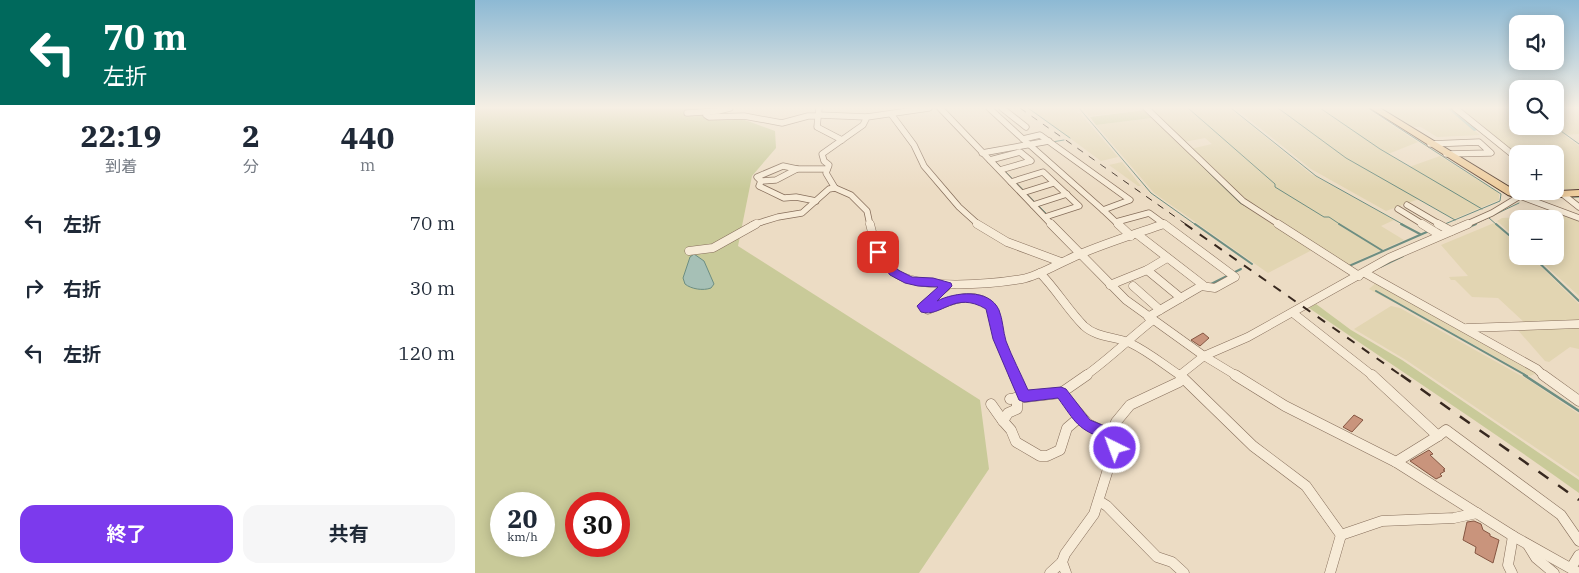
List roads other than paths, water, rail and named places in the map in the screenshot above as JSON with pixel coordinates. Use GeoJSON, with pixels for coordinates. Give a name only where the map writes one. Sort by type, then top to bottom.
{"type":"FeatureCollection","features":[{"type":"Feature","properties":{"kind":"main road"},"geometry":{"type":"LineString","coordinates":[[1416,135],[1499,187],[1509,191]]}},
{"type":"Feature","properties":{"kind":"main road"},"geometry":{"type":"LineString","coordinates":[[1564,194],[1579,193]]}},
{"type":"Feature","properties":{"kind":"street"},"geometry":{"type":"LineString","coordinates":[[829,135],[841,140]]}},
{"type":"Feature","properties":{"kind":"street"},"geometry":{"type":"LineString","coordinates":[[849,135],[822,154],[824,161],[829,165],[826,173],[835,188],[851,195],[867,211],[878,252],[894,272],[909,280],[933,282],[947,286],[1024,279],[1080,254],[1164,224]]}},
{"type":"Feature","properties":{"kind":"street"},"geometry":{"type":"LineString","coordinates":[[905,135],[913,144],[926,169],[953,201],[968,215],[999,238],[1061,262]]}},
{"type":"Feature","properties":{"kind":"street"},"geometry":{"type":"LineString","coordinates":[[967,135],[1036,204],[1110,285],[1150,319],[1204,356],[1285,406],[1395,462],[1513,536],[1575,570],[1579,555]]}},
{"type":"Feature","properties":{"kind":"street"},"geometry":{"type":"LineString","coordinates":[[1017,135],[1091,202],[1204,287]]}},
{"type":"Feature","properties":{"kind":"street"},"geometry":{"type":"LineString","coordinates":[[1023,140],[1039,135],[1130,200],[1103,210]]}},
{"type":"Feature","properties":{"kind":"street"},"geometry":{"type":"LineString","coordinates":[[1174,135],[1243,201],[1362,275],[1467,328],[1537,369],[1549,381],[1579,401]]}},
{"type":"Feature","properties":{"kind":"street"},"geometry":{"type":"LineString","coordinates":[[1488,135],[1509,152]]}},
{"type":"Feature","properties":{"kind":"street"},"geometry":{"type":"LineString","coordinates":[[988,156],[1030,145],[1051,142]]}},
{"type":"Feature","properties":{"kind":"street"},"geometry":{"type":"LineString","coordinates":[[1430,144],[1479,142],[1491,153],[1446,154]]}},
{"type":"Feature","properties":{"kind":"street"},"geometry":{"type":"LineString","coordinates":[[988,156],[1020,152],[1031,161],[1002,170]]}},
{"type":"Feature","properties":{"kind":"street"},"geometry":{"type":"LineString","coordinates":[[797,169],[780,179],[768,182],[761,181],[757,177],[783,166],[797,169],[827,169]]}},
{"type":"Feature","properties":{"kind":"street"},"geometry":{"type":"LineString","coordinates":[[1013,181],[1053,168]]}},
{"type":"Feature","properties":{"kind":"street"},"geometry":{"type":"LineString","coordinates":[[1043,172],[1079,206]]}},
{"type":"Feature","properties":{"kind":"street"},"geometry":{"type":"LineString","coordinates":[[761,181],[759,186],[784,198],[796,197],[815,201]]}},
{"type":"Feature","properties":{"kind":"street"},"geometry":{"type":"LineString","coordinates":[[1024,192],[1055,183]]}},
{"type":"Feature","properties":{"kind":"street"},"geometry":{"type":"LineString","coordinates":[[689,251],[713,248],[738,235],[751,225],[778,217],[802,213],[829,190],[835,188]]}},
{"type":"Feature","properties":{"kind":"street"},"geometry":{"type":"LineString","coordinates":[[1036,204],[1067,194]]}},
{"type":"Feature","properties":{"kind":"street"},"geometry":{"type":"LineString","coordinates":[[1564,195],[1579,207]]}},
{"type":"Feature","properties":{"kind":"street"},"geometry":{"type":"LineString","coordinates":[[1050,573],[1064,567],[1069,546],[1093,514],[1099,501],[1115,448],[1113,436],[1116,422],[1130,405],[1179,382],[1181,376],[1204,356],[1248,337],[1293,313],[1293,310],[1302,305],[1362,275],[1389,258],[1492,213],[1513,200]]}},
{"type":"Feature","properties":{"kind":"street"},"geometry":{"type":"LineString","coordinates":[[1531,200],[1579,218]]}},
{"type":"Feature","properties":{"kind":"street"},"geometry":{"type":"LineString","coordinates":[[1047,217],[1091,202]]}},
{"type":"Feature","properties":{"kind":"street"},"geometry":{"type":"LineString","coordinates":[[1407,205],[1451,231]]}},
{"type":"Feature","properties":{"kind":"street"},"geometry":{"type":"LineString","coordinates":[[1398,209],[1440,235]]}},
{"type":"Feature","properties":{"kind":"street"},"geometry":{"type":"LineString","coordinates":[[1408,216],[1418,211]]}},
{"type":"Feature","properties":{"kind":"street"},"geometry":{"type":"LineString","coordinates":[[1017,397],[1061,392],[1102,364],[1113,352],[1128,342],[1160,310],[1204,287],[1215,288],[1235,277],[1149,213],[1116,222]]}},
{"type":"Feature","properties":{"kind":"street"},"geometry":{"type":"LineString","coordinates":[[1110,285],[1147,270],[1167,258]]}},
{"type":"Feature","properties":{"kind":"street"},"geometry":{"type":"LineString","coordinates":[[1147,270],[1181,298]]}},
{"type":"Feature","properties":{"kind":"street"},"geometry":{"type":"LineString","coordinates":[[1040,273],[1055,288],[1085,327],[1106,338],[1128,342],[1154,356],[1171,371],[1181,376],[1253,446],[1306,486],[1341,535]]}},
{"type":"Feature","properties":{"kind":"street"},"geometry":{"type":"LineString","coordinates":[[947,286],[923,306],[928,310],[947,300],[975,298],[990,306],[995,317],[999,339],[1017,397],[1017,409],[1008,413],[1003,421]]}},
{"type":"Feature","properties":{"kind":"street"},"geometry":{"type":"LineString","coordinates":[[1133,286],[1160,310]]}},
{"type":"Feature","properties":{"kind":"street"},"geometry":{"type":"LineString","coordinates":[[1293,313],[1360,364],[1438,436]]}},
{"type":"Feature","properties":{"kind":"street"},"geometry":{"type":"LineString","coordinates":[[1467,328],[1579,324]]}},
{"type":"Feature","properties":{"kind":"street"},"geometry":{"type":"LineString","coordinates":[[1061,392],[1092,429],[1113,436]]}},
{"type":"Feature","properties":{"kind":"street"},"geometry":{"type":"LineString","coordinates":[[991,404],[1011,430],[1016,442],[1040,456],[1047,456],[1060,450],[1067,428],[1080,417]]}},
{"type":"Feature","properties":{"kind":"street"},"geometry":{"type":"LineString","coordinates":[[1395,462],[1446,430],[1561,515],[1576,530],[1579,541]]}},
{"type":"Feature","properties":{"kind":"street"},"geometry":{"type":"LineString","coordinates":[[1099,501],[1107,506],[1157,557],[1172,562],[1184,573]]}},
{"type":"Feature","properties":{"kind":"street"},"geometry":{"type":"LineString","coordinates":[[1341,535],[1382,521],[1454,518],[1477,513]]}},
{"type":"Feature","properties":{"kind":"street"},"geometry":{"type":"LineString","coordinates":[[1330,573],[1341,535]]}},
{"type":"Feature","properties":{"kind":"street"},"geometry":{"type":"LineString","coordinates":[[1512,573],[1508,565],[1513,536]]}},
{"type":"Feature","properties":{"kind":"street"},"geometry":{"type":"LineString","coordinates":[[1527,543],[1537,558],[1554,573]]}},
{"type":"Feature","properties":{"kind":"waterway"},"geometry":{"type":"LineString","coordinates":[[1065,135],[1070,138]]}},
{"type":"Feature","properties":{"kind":"waterway"},"geometry":{"type":"LineString","coordinates":[[1102,135],[1151,193],[1196,225]]}},
{"type":"Feature","properties":{"kind":"waterway"},"geometry":{"type":"LineString","coordinates":[[1219,135],[1275,184],[1275,187],[1324,217],[1329,217],[1341,225]]}},
{"type":"Feature","properties":{"kind":"waterway"},"geometry":{"type":"LineString","coordinates":[[1264,135],[1316,176],[1404,225]]}},
{"type":"Feature","properties":{"kind":"waterway"},"geometry":{"type":"LineString","coordinates":[[1314,135],[1346,158],[1455,220]]}},
{"type":"Feature","properties":{"kind":"waterway"},"geometry":{"type":"LineString","coordinates":[[1359,135],[1482,209]]}},
{"type":"Feature","properties":{"kind":"waterway"},"geometry":{"type":"LineString","coordinates":[[1409,135],[1501,194],[1500,201],[1482,209]]}},
{"type":"Feature","properties":{"kind":"waterway"},"geometry":{"type":"LineString","coordinates":[[1566,135],[1579,144]]}},
{"type":"Feature","properties":{"kind":"waterway"},"geometry":{"type":"LineString","coordinates":[[1052,142],[1064,140]]}},
{"type":"Feature","properties":{"kind":"waterway"},"geometry":{"type":"LineString","coordinates":[[994,160],[1002,168]]}},
{"type":"Feature","properties":{"kind":"waterway"},"geometry":{"type":"LineString","coordinates":[[1197,161],[1240,203],[1249,208]]}},
{"type":"Feature","properties":{"kind":"waterway"},"geometry":{"type":"LineString","coordinates":[[1005,171],[1035,202]]}},
{"type":"Feature","properties":{"kind":"waterway"},"geometry":{"type":"LineString","coordinates":[[1570,197],[1579,197]]}},
{"type":"Feature","properties":{"kind":"waterway"},"geometry":{"type":"LineString","coordinates":[[1091,202],[1104,214]]}},
{"type":"Feature","properties":{"kind":"waterway"},"geometry":{"type":"LineString","coordinates":[[1473,225],[1519,203]]}},
{"type":"Feature","properties":{"kind":"waterway"},"geometry":{"type":"LineString","coordinates":[[1038,205],[1047,214]]}},
{"type":"Feature","properties":{"kind":"waterway"},"geometry":{"type":"LineString","coordinates":[[1455,220],[1482,209]]}},
{"type":"Feature","properties":{"kind":"waterway"},"geometry":{"type":"LineString","coordinates":[[1489,218],[1497,225]]}},
{"type":"Feature","properties":{"kind":"waterway"},"geometry":{"type":"LineString","coordinates":[[1445,224],[1455,220]]}},
{"type":"Feature","properties":{"kind":"waterway"},"geometry":{"type":"LineString","coordinates":[[1195,224],[1252,264]]}},
{"type":"Feature","properties":{"kind":"waterway"},"geometry":{"type":"LineString","coordinates":[[1339,224],[1383,251]]}},
{"type":"Feature","properties":{"kind":"waterway"},"geometry":{"type":"LineString","coordinates":[[1401,224],[1420,234]]}},
{"type":"Feature","properties":{"kind":"waterway"},"geometry":{"type":"LineString","coordinates":[[1469,227],[1476,224]]}},
{"type":"Feature","properties":{"kind":"waterway"},"geometry":{"type":"LineString","coordinates":[[1496,224],[1509,235]]}},
{"type":"Feature","properties":{"kind":"waterway"},"geometry":{"type":"LineString","coordinates":[[1349,266],[1429,231]]}},
{"type":"Feature","properties":{"kind":"waterway"},"geometry":{"type":"LineString","coordinates":[[1380,267],[1403,256]]}},
{"type":"Feature","properties":{"kind":"waterway"},"geometry":{"type":"LineString","coordinates":[[1541,265],[1579,301]]}},
{"type":"Feature","properties":{"kind":"waterway"},"geometry":{"type":"LineString","coordinates":[[1233,273],[1241,269]]}},
{"type":"Feature","properties":{"kind":"waterway"},"geometry":{"type":"LineString","coordinates":[[1211,284],[1229,275]]}},
{"type":"Feature","properties":{"kind":"waterway"},"geometry":{"type":"LineString","coordinates":[[1376,291],[1527,376]]}},
{"type":"Feature","properties":{"kind":"waterway"},"geometry":{"type":"LineString","coordinates":[[1524,375],[1579,411]]}},
{"type":"Feature","properties":{"kind":"railway"},"geometry":{"type":"LineString","coordinates":[[1058,135],[1187,225]]}},
{"type":"Feature","properties":{"kind":"railway"},"geometry":{"type":"LineString","coordinates":[[1185,224],[1402,376]]}},
{"type":"Feature","properties":{"kind":"railway"},"geometry":{"type":"LineString","coordinates":[[1401,375],[1579,500]]}}]}
